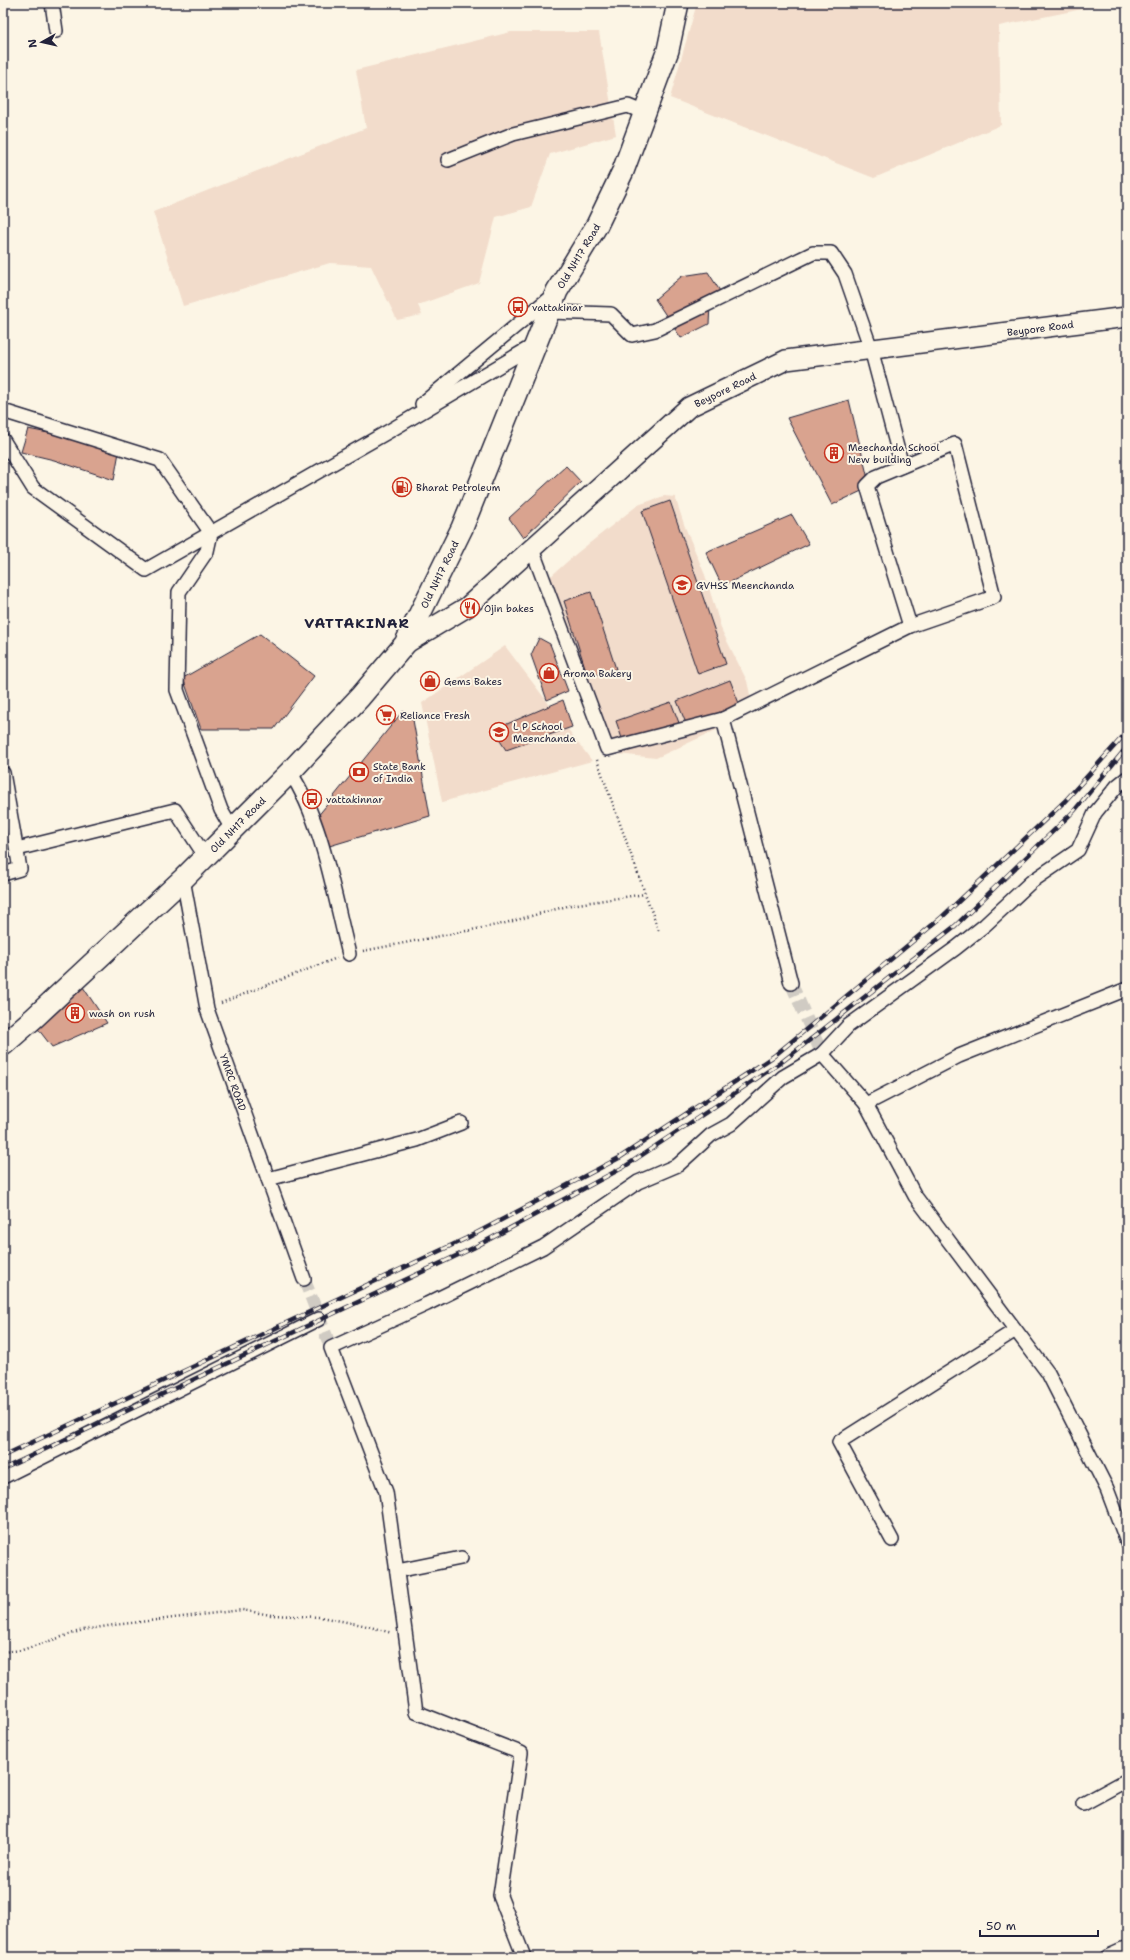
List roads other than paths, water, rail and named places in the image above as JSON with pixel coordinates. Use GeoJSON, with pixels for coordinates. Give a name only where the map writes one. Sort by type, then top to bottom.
{"type":"FeatureCollection","features":[{"type":"Feature","properties":{"kind":"main road","name":"Old NH17 Road"},"geometry":{"type":"LineString","coordinates":[[3,1045],[183,879],[290,772],[360,697],[405,644],[462,528],[557,292],[597,225],[623,171],[668,50],[678,3]]}},
{"type":"Feature","properties":{"kind":"main road","name":"Beypore Road"},"geometry":{"type":"LineString","coordinates":[[405,644],[468,607],[689,407],[786,360],[1127,317]]}},
{"type":"Feature","properties":{"kind":"street"},"geometry":{"type":"LineString","coordinates":[[52,3],[56,31]]}},
{"type":"Feature","properties":{"kind":"street"},"geometry":{"type":"LineString","coordinates":[[448,160],[513,134],[628,106],[645,113]]}},
{"type":"Feature","properties":{"kind":"street"},"geometry":{"type":"LineString","coordinates":[[549,312],[610,314],[632,336],[655,330],[813,253],[830,253],[845,274],[871,349],[902,466]]}},
{"type":"Feature","properties":{"kind":"street"},"geometry":{"type":"LineString","coordinates":[[391,430],[557,292]]}},
{"type":"Feature","properties":{"kind":"street"},"geometry":{"type":"LineString","coordinates":[[3,440],[33,488],[146,570],[391,430],[536,344]]}},
{"type":"Feature","properties":{"kind":"street"},"geometry":{"type":"LineString","coordinates":[[3,411],[160,460],[211,533],[207,551],[179,592],[177,690],[221,810],[232,829]]}},
{"type":"Feature","properties":{"kind":"street"},"geometry":{"type":"LineString","coordinates":[[532,549],[607,749],[723,718],[910,626],[994,597],[955,444],[876,477],[866,486],[910,626]]}},
{"type":"Feature","properties":{"kind":"street"},"geometry":{"type":"LineString","coordinates":[[723,718],[791,983]]}},
{"type":"Feature","properties":{"kind":"street"},"geometry":{"type":"LineString","coordinates":[[290,772],[298,785],[320,839],[349,954]]}},
{"type":"Feature","properties":{"kind":"street"},"geometry":{"type":"LineString","coordinates":[[3,773],[20,869],[3,874]]}},
{"type":"Feature","properties":{"kind":"street"},"geometry":{"type":"LineString","coordinates":[[524,1957],[500,1896],[521,1753],[416,1712],[386,1492],[331,1348],[428,1304],[543,1247],[638,1182],[678,1165],[711,1135],[731,1124],[783,1077],[822,1054],[848,1026],[956,948],[985,925],[1031,882],[1078,850],[1095,812],[1117,786],[1127,778]]}},
{"type":"Feature","properties":{"kind":"street"},"geometry":{"type":"LineString","coordinates":[[16,849],[175,810],[205,856]]}},
{"type":"Feature","properties":{"kind":"street","name":"YMRC ROAD"},"geometry":{"type":"LineString","coordinates":[[183,879],[207,1009],[304,1279]]}},
{"type":"Feature","properties":{"kind":"street"},"geometry":{"type":"LineString","coordinates":[[866,1104],[959,1056],[1127,989]]}},
{"type":"Feature","properties":{"kind":"street"},"geometry":{"type":"LineString","coordinates":[[822,1054],[866,1104],[915,1196],[1014,1331],[1048,1373],[1107,1490],[1127,1542]]}},
{"type":"Feature","properties":{"kind":"street"},"geometry":{"type":"LineString","coordinates":[[268,1179],[417,1140],[461,1123]]}},
{"type":"Feature","properties":{"kind":"street"},"geometry":{"type":"LineString","coordinates":[[3,1476],[319,1319]]}},
{"type":"Feature","properties":{"kind":"street"},"geometry":{"type":"LineString","coordinates":[[892,1540],[839,1442],[1014,1331]]}},
{"type":"Feature","properties":{"kind":"street"},"geometry":{"type":"LineString","coordinates":[[397,1571],[460,1558]]}},
{"type":"Feature","properties":{"kind":"street"},"geometry":{"type":"LineString","coordinates":[[1083,1804],[1127,1780]]}},
{"type":"Feature","properties":{"kind":"street"},"geometry":{"type":"LineString","coordinates":[[1107,1957],[1127,1948]]}},
{"type":"Feature","properties":{"kind":"tunnel"},"geometry":{"type":"LineString","coordinates":[[791,983],[822,1054]]}},
{"type":"Feature","properties":{"kind":"tunnel"},"geometry":{"type":"LineString","coordinates":[[304,1279],[331,1348]]}},
{"type":"Feature","properties":{"kind":"railway"},"geometry":{"type":"LineString","coordinates":[[3,1456],[467,1238],[619,1158],[774,1056],[942,917],[1065,801],[1127,732]]}},
{"type":"Feature","properties":{"kind":"railway"},"geometry":{"type":"LineString","coordinates":[[3,1469],[473,1248],[624,1167],[783,1061],[955,926],[1074,811],[1127,747]]}},
{"type":"Feature","properties":{"kind":"place","name":"vattakinar"},"geometry":{"type":"Point","coordinates":[518,307]}},
{"type":"Feature","properties":{"kind":"place","name":"Meechanda School New building"},"geometry":{"type":"Point","coordinates":[834,453]}},
{"type":"Feature","properties":{"kind":"place","name":"Bharat Petroleum"},"geometry":{"type":"Point","coordinates":[402,487]}},
{"type":"Feature","properties":{"kind":"place","name":"GVHSS Meenchanda"},"geometry":{"type":"Point","coordinates":[682,585]}},
{"type":"Feature","properties":{"kind":"place","name":"Ojin bakes"},"geometry":{"type":"Point","coordinates":[470,608]}},
{"type":"Feature","properties":{"kind":"place","name":"Aroma Bakery"},"geometry":{"type":"Point","coordinates":[549,673]}},
{"type":"Feature","properties":{"kind":"place","name":"Gems Bakes"},"geometry":{"type":"Point","coordinates":[430,681]}},
{"type":"Feature","properties":{"kind":"place","name":"Reliance Fresh"},"geometry":{"type":"Point","coordinates":[386,715]}},
{"type":"Feature","properties":{"kind":"place","name":"L P School Meenchanda"},"geometry":{"type":"Point","coordinates":[499,732]}},
{"type":"Feature","properties":{"kind":"place","name":"State Bank of India"},"geometry":{"type":"Point","coordinates":[359,772]}},
{"type":"Feature","properties":{"kind":"place","name":"vattakinnar"},"geometry":{"type":"Point","coordinates":[312,799]}},
{"type":"Feature","properties":{"kind":"place","name":"wash on rush"},"geometry":{"type":"Point","coordinates":[75,1013]}},
{"type":"Feature","properties":{"kind":"district","name":"VATTAKINAR"},"geometry":{"type":"Point","coordinates":[357,623]}}]}
